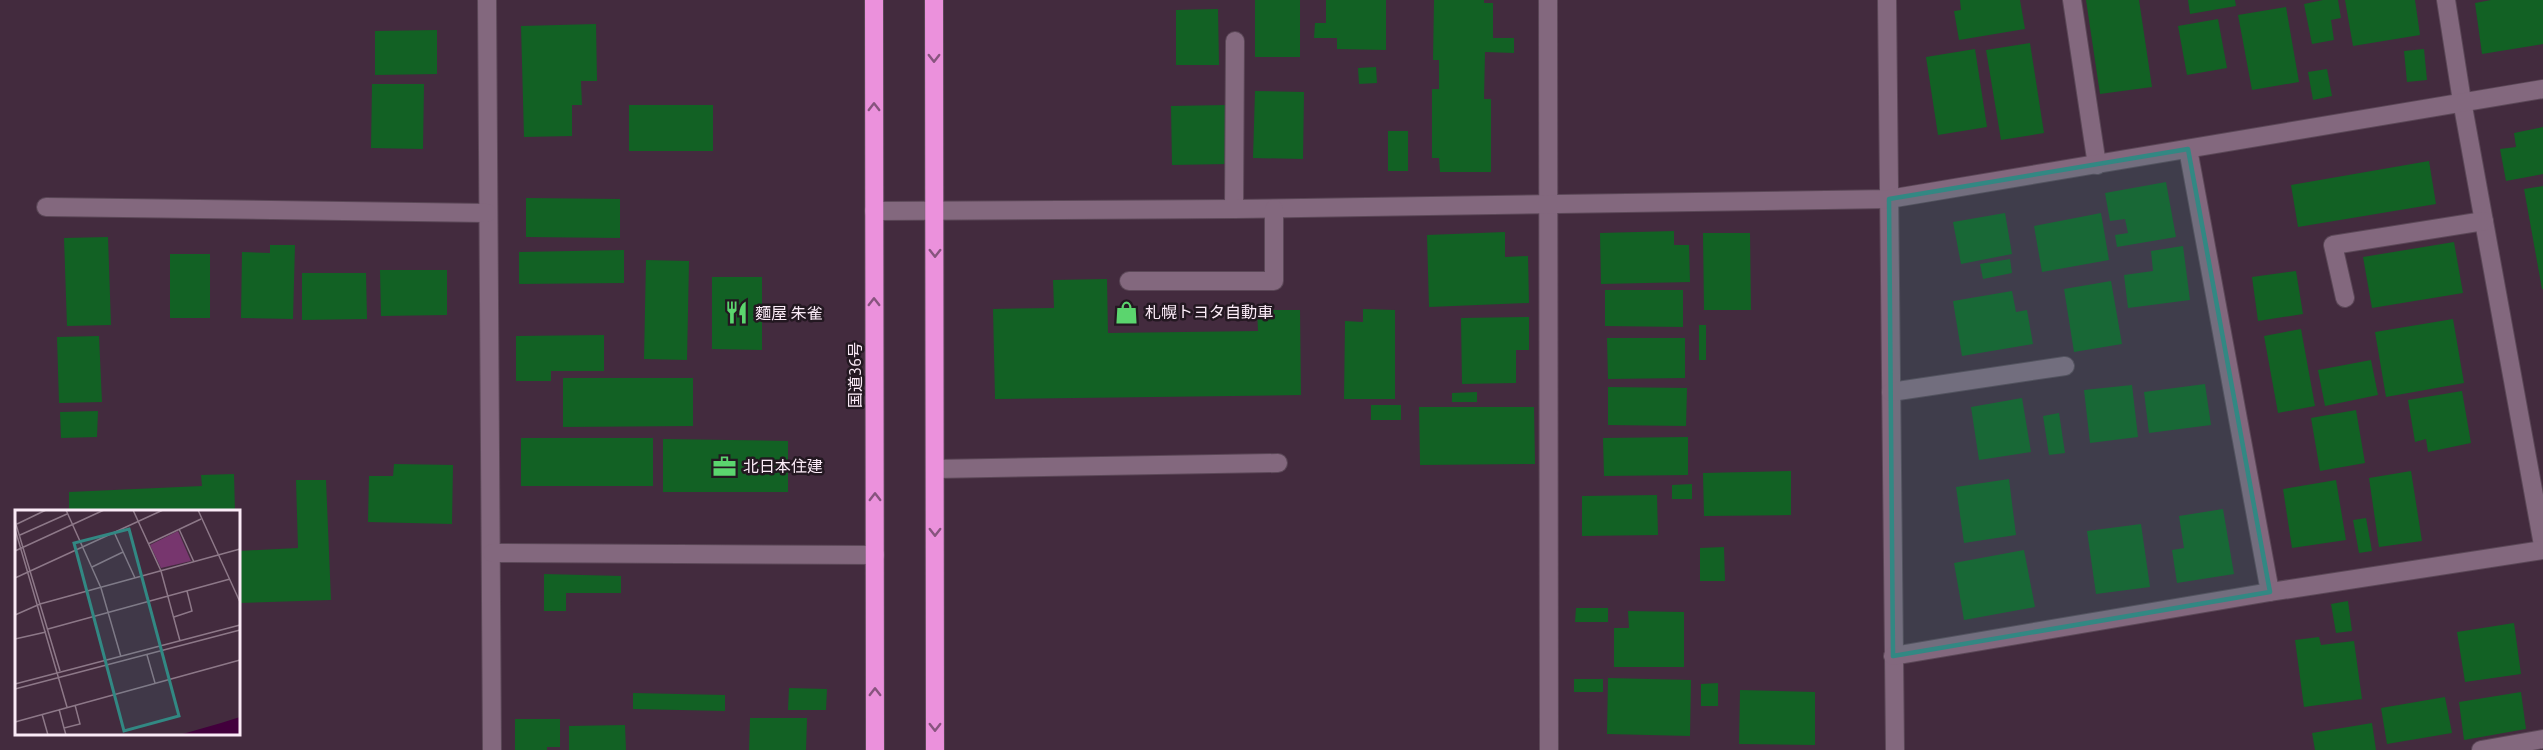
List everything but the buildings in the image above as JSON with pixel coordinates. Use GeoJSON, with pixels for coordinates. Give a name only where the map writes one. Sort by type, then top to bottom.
{"type":"FeatureCollection","features":[{"type":"Feature","properties":{"kind":"highway","name":"国道36号"},"geometry":{"type":"LineString","coordinates":[[874,0],[875,750]]}},
{"type":"Feature","properties":{"kind":"highway"},"geometry":{"type":"LineString","coordinates":[[934,0],[935,750]]}},
{"type":"Feature","properties":{"kind":"street"},"geometry":{"type":"LineString","coordinates":[[488,0],[487,213],[492,553],[492,750]]}},
{"type":"Feature","properties":{"kind":"street"},"geometry":{"type":"LineString","coordinates":[[1548,0],[1550,750]]}},
{"type":"Feature","properties":{"kind":"street"},"geometry":{"type":"LineString","coordinates":[[1887,0],[1895,750]]}},
{"type":"Feature","properties":{"kind":"street"},"geometry":{"type":"LineString","coordinates":[[2072,0],[2097,165]]}},
{"type":"Feature","properties":{"kind":"street"},"geometry":{"type":"LineString","coordinates":[[2446,0],[2462,101],[2543,545]]}},
{"type":"Feature","properties":{"kind":"street"},"geometry":{"type":"LineString","coordinates":[[1234,209],[1235,41]]}},
{"type":"Feature","properties":{"kind":"street"},"geometry":{"type":"LineString","coordinates":[[874,211],[1234,209],[1889,199],[2543,89]]}},
{"type":"Feature","properties":{"kind":"street"},"geometry":{"type":"LineString","coordinates":[[2188,149],[2270,592]]}},
{"type":"Feature","properties":{"kind":"street"},"geometry":{"type":"LineString","coordinates":[[46,207],[487,213]]}},
{"type":"Feature","properties":{"kind":"street"},"geometry":{"type":"LineString","coordinates":[[1129,281],[1274,281],[1274,208]]}},
{"type":"Feature","properties":{"kind":"street"},"geometry":{"type":"LineString","coordinates":[[2345,298],[2334,245],[2484,221]]}},
{"type":"Feature","properties":{"kind":"street"},"geometry":{"type":"LineString","coordinates":[[1891,392],[2065,366]]}},
{"type":"Feature","properties":{"kind":"street"},"geometry":{"type":"LineString","coordinates":[[935,469],[1278,463]]}},
{"type":"Feature","properties":{"kind":"street"},"geometry":{"type":"LineString","coordinates":[[1893,656],[2270,592],[2543,550]]}},
{"type":"Feature","properties":{"kind":"street"},"geometry":{"type":"LineString","coordinates":[[492,553],[875,555]]}},
{"type":"Feature","properties":{"kind":"street"},"geometry":{"type":"LineString","coordinates":[[2481,750],[2543,740]]}},
{"type":"Feature","properties":{"kind":"highlighted area"},"geometry":{"type":"Polygon","coordinates":[[[2188,149],[2270,592],[1893,656],[1889,199],[2188,149]]]}},
{"type":"Feature","properties":{"kind":"place","name":"札幌トヨタ自動車"},"geometry":{"type":"Point","coordinates":[1127,312]}},
{"type":"Feature","properties":{"kind":"place","name":"麵屋 朱雀"},"geometry":{"type":"Point","coordinates":[737,313]}},
{"type":"Feature","properties":{"kind":"place","name":"北日本住建"},"geometry":{"type":"Point","coordinates":[725,466]}}]}
